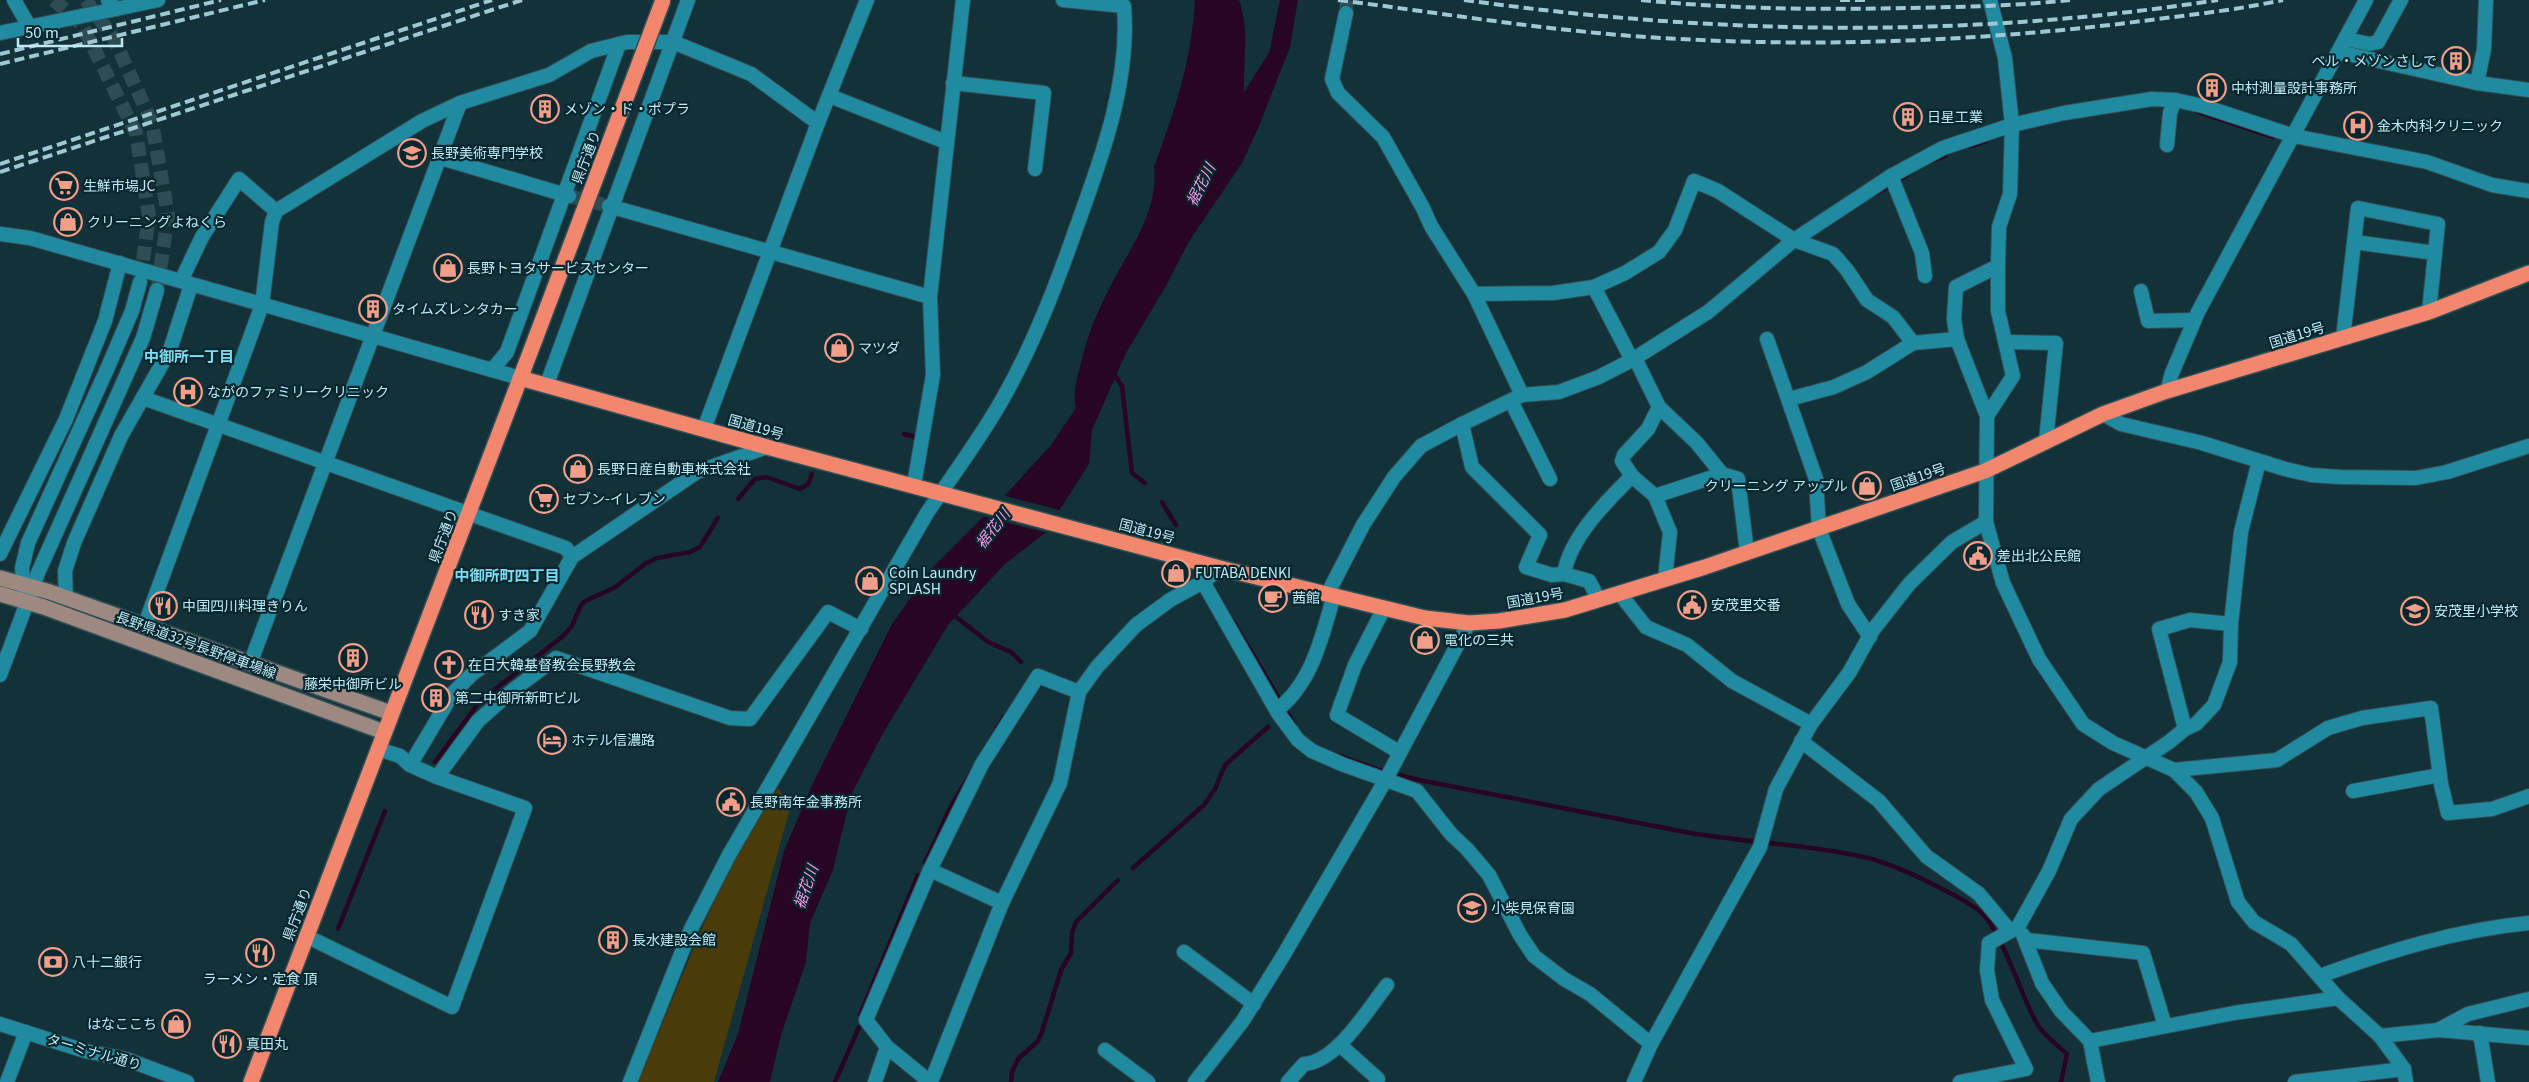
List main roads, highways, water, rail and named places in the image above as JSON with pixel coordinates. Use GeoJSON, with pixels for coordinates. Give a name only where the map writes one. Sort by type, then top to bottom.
{"type":"FeatureCollection","features":[{"type":"Feature","properties":{"kind":"highway","name":"県庁通り"},"geometry":{"type":"LineString","coordinates":[[251,1082],[391,713],[470,512],[663,0]]}},
{"type":"Feature","properties":{"kind":"highway","name":"国道19号"},"geometry":{"type":"LineString","coordinates":[[520,378],[767,447],[946,493],[1220,568],[1441,622],[1469,623],[1499,621],[1565,610],[1820,529],[1985,472],[2103,414],[2167,391],[2429,312],[2529,273]]}},
{"type":"Feature","properties":{"kind":"main road","name":"長野県道32号長野停車場線"},"geometry":{"type":"LineString","coordinates":[[0,578],[66,598],[391,713]]}},
{"type":"Feature","properties":{"kind":"main road","name":"長野県道32号長野停車場線"},"geometry":{"type":"LineString","coordinates":[[0,594],[384,732]]}},
{"type":"Feature","properties":{"kind":"water","name":"裾花川"},"geometry":{"type":"Polygon","coordinates":[[[1195,0],[1239,0],[1245,35],[1244,92],[1269,53],[1280,0],[1298,0],[1290,47],[1259,126],[1242,163],[1188,243],[1166,286],[1126,353],[1092,430],[1089,464],[1045,533],[1005,564],[948,625],[882,735],[851,795],[833,870],[810,923],[806,962],[781,1035],[770,1082],[718,1082],[738,1034],[784,851],[813,783],[892,624],[931,569],[1009,491],[1051,445],[1076,408],[1076,382],[1091,328],[1108,291],[1140,232],[1152,201],[1154,167],[1176,105],[1186,65],[1195,0]]]}},
{"type":"Feature","properties":{"kind":"waterway"},"geometry":{"type":"LineString","coordinates":[[2196,111],[2273,137]]}},
{"type":"Feature","properties":{"kind":"waterway"},"geometry":{"type":"LineString","coordinates":[[1971,146],[1986,141]]}},
{"type":"Feature","properties":{"kind":"waterway"},"geometry":{"type":"LineString","coordinates":[[1932,161],[1945,156]]}},
{"type":"Feature","properties":{"kind":"waterway"},"geometry":{"type":"LineString","coordinates":[[1900,180],[1910,173]]}},
{"type":"Feature","properties":{"kind":"waterway"},"geometry":{"type":"LineString","coordinates":[[1877,193],[1886,188]]}},
{"type":"Feature","properties":{"kind":"waterway"},"geometry":{"type":"LineString","coordinates":[[1112,371],[1122,386],[1132,473],[1145,483]]}},
{"type":"Feature","properties":{"kind":"waterway"},"geometry":{"type":"LineString","coordinates":[[904,434],[916,437]]}},
{"type":"Feature","properties":{"kind":"waterway"},"geometry":{"type":"LineString","coordinates":[[738,499],[755,479],[766,477],[800,489],[808,484],[812,474]]}},
{"type":"Feature","properties":{"kind":"waterway"},"geometry":{"type":"LineString","coordinates":[[1162,502],[1176,525]]}},
{"type":"Feature","properties":{"kind":"waterway"},"geometry":{"type":"LineString","coordinates":[[435,762],[480,701],[563,636],[572,626],[580,607],[585,601],[614,588],[645,564],[657,558],[690,552],[700,547],[718,518]]}},
{"type":"Feature","properties":{"kind":"waterway"},"geometry":{"type":"LineString","coordinates":[[951,613],[988,642],[1011,652],[1021,662]]}},
{"type":"Feature","properties":{"kind":"waterway"},"geometry":{"type":"LineString","coordinates":[[1233,621],[1294,724]]}},
{"type":"Feature","properties":{"kind":"waterway"},"geometry":{"type":"LineString","coordinates":[[925,863],[950,808],[1004,717]]}},
{"type":"Feature","properties":{"kind":"waterway"},"geometry":{"type":"LineString","coordinates":[[1133,868],[1204,805],[1215,789],[1225,765],[1268,727]]}},
{"type":"Feature","properties":{"kind":"waterway"},"geometry":{"type":"LineString","coordinates":[[1340,756],[1379,770],[1419,780],[1685,832],[1845,853],[1868,858],[1909,873],[1966,902],[1986,918],[2010,961],[2030,1010],[2039,1026],[2067,1054],[2061,1082]]}},
{"type":"Feature","properties":{"kind":"waterway"},"geometry":{"type":"LineString","coordinates":[[338,929],[385,811]]}},
{"type":"Feature","properties":{"kind":"waterway"},"geometry":{"type":"LineString","coordinates":[[860,1015],[918,875]]}},
{"type":"Feature","properties":{"kind":"waterway"},"geometry":{"type":"LineString","coordinates":[[1011,1082],[1012,1072],[1018,1059],[1038,1041],[1042,1032],[1061,970],[1071,953],[1072,933],[1076,922],[1118,880]]}},
{"type":"Feature","properties":{"kind":"waterway"},"geometry":{"type":"LineString","coordinates":[[835,1082],[859,1027]]}},
{"type":"Feature","properties":{"kind":"tunnel"},"geometry":{"type":"LineString","coordinates":[[54,0],[82,25],[136,133],[149,216],[140,282]]}},
{"type":"Feature","properties":{"kind":"tunnel"},"geometry":{"type":"LineString","coordinates":[[86,0],[114,39],[152,123],[168,215],[158,285]]}},
{"type":"Feature","properties":{"kind":"tunnel"},"geometry":{"type":"LineString","coordinates":[[1346,13],[1347,0]]}},
{"type":"Feature","properties":{"kind":"tunnel"},"geometry":{"type":"LineString","coordinates":[[569,196],[609,206]]}},
{"type":"Feature","properties":{"kind":"railway"},"geometry":{"type":"LineString","coordinates":[[0,54],[221,0]]}},
{"type":"Feature","properties":{"kind":"railway"},"geometry":{"type":"LineString","coordinates":[[0,64],[265,0]]}},
{"type":"Feature","properties":{"kind":"railway"},"geometry":{"type":"LineString","coordinates":[[0,164],[492,0]]}},
{"type":"Feature","properties":{"kind":"railway"},"geometry":{"type":"LineString","coordinates":[[0,172],[522,0]]}},
{"type":"Feature","properties":{"kind":"railway"},"geometry":{"type":"LineString","coordinates":[[1338,0],[1530,26],[1607,34],[1767,42],[1887,41],[2007,35],[2127,23],[2283,0]]}},
{"type":"Feature","properties":{"kind":"railway"},"geometry":{"type":"LineString","coordinates":[[1464,0],[1558,12],[1653,20],[1747,26],[1841,28],[2029,21],[2124,13],[2218,0]]}},
{"type":"Feature","properties":{"kind":"railway"},"geometry":{"type":"LineString","coordinates":[[1641,0],[1740,7],[1840,9],[1988,6],[2070,0]]}},
{"type":"Feature","properties":{"kind":"railway"},"geometry":{"type":"LineString","coordinates":[[1840,0],[1869,0]]}},
{"type":"Feature","properties":{"kind":"place","name":"ベル・メゾンさしで"},"geometry":{"type":"Point","coordinates":[2456,61]}},
{"type":"Feature","properties":{"kind":"place","name":"中村測量設計事務所"},"geometry":{"type":"Point","coordinates":[2212,88]}},
{"type":"Feature","properties":{"kind":"place","name":"メゾン・ド・ポプラ"},"geometry":{"type":"Point","coordinates":[545,109]}},
{"type":"Feature","properties":{"kind":"place","name":"日星工業"},"geometry":{"type":"Point","coordinates":[1908,117]}},
{"type":"Feature","properties":{"kind":"place","name":"金木内科クリニック"},"geometry":{"type":"Point","coordinates":[2358,126]}},
{"type":"Feature","properties":{"kind":"place","name":"長野美術専門学校"},"geometry":{"type":"Point","coordinates":[412,153]}},
{"type":"Feature","properties":{"kind":"place","name":"生鮮市場JC"},"geometry":{"type":"Point","coordinates":[64,186]}},
{"type":"Feature","properties":{"kind":"place","name":"クリーニングよねくら"},"geometry":{"type":"Point","coordinates":[68,222]}},
{"type":"Feature","properties":{"kind":"place","name":"長野トヨタサービスセンター"},"geometry":{"type":"Point","coordinates":[448,268]}},
{"type":"Feature","properties":{"kind":"place","name":"タイムズレンタカー"},"geometry":{"type":"Point","coordinates":[373,309]}},
{"type":"Feature","properties":{"kind":"place","name":"マツダ"},"geometry":{"type":"Point","coordinates":[839,348]}},
{"type":"Feature","properties":{"kind":"place","name":"ながのファミリークリニック"},"geometry":{"type":"Point","coordinates":[188,392]}},
{"type":"Feature","properties":{"kind":"place","name":"長野日産自動車株式会社"},"geometry":{"type":"Point","coordinates":[578,469]}},
{"type":"Feature","properties":{"kind":"place","name":"クリーニング アップル"},"geometry":{"type":"Point","coordinates":[1867,486]}},
{"type":"Feature","properties":{"kind":"place","name":"セブン-イレブン"},"geometry":{"type":"Point","coordinates":[544,499]}},
{"type":"Feature","properties":{"kind":"place","name":"差出北公民館"},"geometry":{"type":"Point","coordinates":[1978,556]}},
{"type":"Feature","properties":{"kind":"place","name":"FUTABA DENKI"},"geometry":{"type":"Point","coordinates":[1176,573]}},
{"type":"Feature","properties":{"kind":"place","name":"Coin Laundry SPLASH"},"geometry":{"type":"Point","coordinates":[870,581]}},
{"type":"Feature","properties":{"kind":"place","name":"茜館"},"geometry":{"type":"Point","coordinates":[1273,598]}},
{"type":"Feature","properties":{"kind":"place","name":"安茂里交番"},"geometry":{"type":"Point","coordinates":[1692,605]}},
{"type":"Feature","properties":{"kind":"place","name":"中国四川料理きりん"},"geometry":{"type":"Point","coordinates":[163,606]}},
{"type":"Feature","properties":{"kind":"place","name":"安茂里小学校"},"geometry":{"type":"Point","coordinates":[2415,611]}},
{"type":"Feature","properties":{"kind":"place","name":"すき家"},"geometry":{"type":"Point","coordinates":[479,615]}},
{"type":"Feature","properties":{"kind":"place","name":"電化の三共"},"geometry":{"type":"Point","coordinates":[1425,640]}},
{"type":"Feature","properties":{"kind":"place","name":"藤栄中御所ビル"},"geometry":{"type":"Point","coordinates":[353,658]}},
{"type":"Feature","properties":{"kind":"place","name":"在日大韓基督教会長野教会"},"geometry":{"type":"Point","coordinates":[449,665]}},
{"type":"Feature","properties":{"kind":"place","name":"第二中御所新町ビル"},"geometry":{"type":"Point","coordinates":[436,698]}},
{"type":"Feature","properties":{"kind":"place","name":"ホテル信濃路"},"geometry":{"type":"Point","coordinates":[552,740]}},
{"type":"Feature","properties":{"kind":"place","name":"長野南年金事務所"},"geometry":{"type":"Point","coordinates":[731,802]}},
{"type":"Feature","properties":{"kind":"place","name":"小柴見保育園"},"geometry":{"type":"Point","coordinates":[1472,908]}},
{"type":"Feature","properties":{"kind":"place","name":"長水建設会館"},"geometry":{"type":"Point","coordinates":[613,940]}},
{"type":"Feature","properties":{"kind":"place","name":"ラーメン・定食 頂"},"geometry":{"type":"Point","coordinates":[260,953]}},
{"type":"Feature","properties":{"kind":"place","name":"八十二銀行"},"geometry":{"type":"Point","coordinates":[53,962]}},
{"type":"Feature","properties":{"kind":"place","name":"はなここち"},"geometry":{"type":"Point","coordinates":[176,1024]}},
{"type":"Feature","properties":{"kind":"place","name":"真田丸"},"geometry":{"type":"Point","coordinates":[227,1044]}},
{"type":"Feature","properties":{"kind":"district","name":"中御所一丁目"},"geometry":{"type":"Point","coordinates":[189,357]}},
{"type":"Feature","properties":{"kind":"district","name":"中御所町四丁目"},"geometry":{"type":"Point","coordinates":[507,576]}}]}
